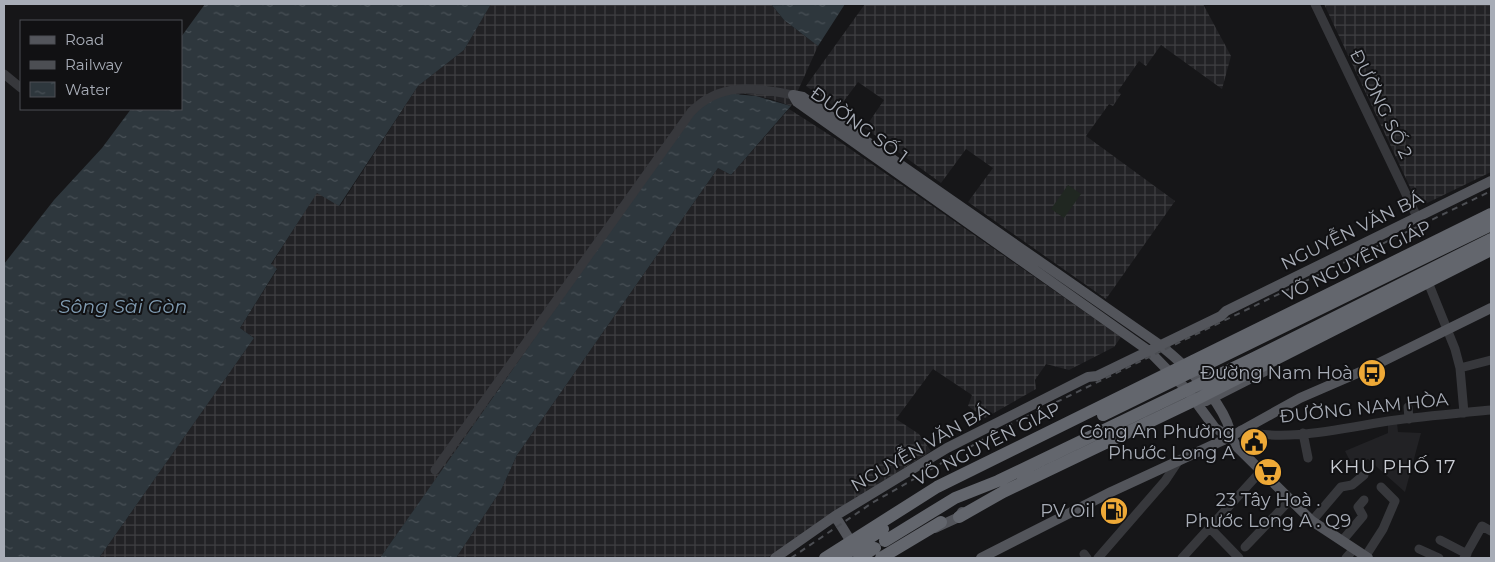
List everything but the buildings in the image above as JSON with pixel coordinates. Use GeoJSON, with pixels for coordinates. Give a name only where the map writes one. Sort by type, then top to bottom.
{"type":"FeatureCollection","features":[{"type":"Feature","properties":{"kind":"highway","name":"VÕ NGUYÊN GIÁP"},"geometry":{"type":"LineString","coordinates":[[1187,370],[1491,214]]}},
{"type":"Feature","properties":{"kind":"highway","name":"VÕ NGUYÊN GIÁP"},"geometry":{"type":"LineString","coordinates":[[1187,370],[1491,225]]}},
{"type":"Feature","properties":{"kind":"highway"},"geometry":{"type":"LineString","coordinates":[[1207,392],[1213,378],[1491,239]]}},
{"type":"Feature","properties":{"kind":"highway"},"geometry":{"type":"LineString","coordinates":[[1193,398],[1300,347],[1491,250]]}},
{"type":"Feature","properties":{"kind":"highway"},"geometry":{"type":"LineString","coordinates":[[1237,367],[1259,367]]}},
{"type":"Feature","properties":{"kind":"highway"},"geometry":{"type":"LineString","coordinates":[[1174,376],[1187,370]]}},
{"type":"Feature","properties":{"kind":"highway","name":"VÕ NGUYÊN GIÁP"},"geometry":{"type":"LineString","coordinates":[[840,558],[953,488],[1174,376]]}},
{"type":"Feature","properties":{"kind":"highway","name":"VÕ NGUYÊN GIÁP"},"geometry":{"type":"LineString","coordinates":[[825,558],[850,540],[938,487],[1174,376]]}},
{"type":"Feature","properties":{"kind":"highway","name":"VÕ NGUYÊN GIÁP"},"geometry":{"type":"LineString","coordinates":[[880,549],[955,498],[1001,486],[1124,434],[1193,398]]}},
{"type":"Feature","properties":{"kind":"highway","name":"VÕ NGUYÊN GIÁP"},"geometry":{"type":"LineString","coordinates":[[1001,486],[1193,398]]}},
{"type":"Feature","properties":{"kind":"highway"},"geometry":{"type":"LineString","coordinates":[[958,514],[1001,486]]}},
{"type":"Feature","properties":{"kind":"highway","name":"VÕ NGUYÊN GIÁP"},"geometry":{"type":"LineString","coordinates":[[859,558],[929,529],[941,522]]}},
{"type":"Feature","properties":{"kind":"main road","name":"ĐƯỜNG SỐ 1"},"geometry":{"type":"LineString","coordinates":[[793,95],[803,97],[1187,370],[1207,392],[1228,422],[1230,437]]}},
{"type":"Feature","properties":{"kind":"main road","name":"NGUYỄN VĂN BÁ"},"geometry":{"type":"LineString","coordinates":[[775,558],[835,516],[964,438],[1088,377],[1094,371],[1221,316],[1226,311],[1491,181]]}},
{"type":"Feature","properties":{"kind":"main road"},"geometry":{"type":"LineString","coordinates":[[981,558],[1179,460],[1230,437],[1300,398],[1324,389],[1491,308]]}},
{"type":"Feature","properties":{"kind":"main road","name":"ĐƯỜNG SỐ 1"},"geometry":{"type":"LineString","coordinates":[[1152,346],[1215,428],[1230,437]]}},
{"type":"Feature","properties":{"kind":"main road"},"geometry":{"type":"LineString","coordinates":[[1193,398],[1286,360],[1300,347]]}},
{"type":"Feature","properties":{"kind":"main road"},"geometry":{"type":"LineString","coordinates":[[1230,437],[1312,522],[1367,557]]}},
{"type":"Feature","properties":{"kind":"main road","name":"VÕ NGUYÊN GIÁP"},"geometry":{"type":"LineString","coordinates":[[929,529],[941,527],[958,514]]}},
{"type":"Feature","properties":{"kind":"main road"},"geometry":{"type":"LineString","coordinates":[[835,516],[850,540]]}},
{"type":"Feature","properties":{"kind":"street","name":"ĐƯỜNG SỐ 2"},"geometry":{"type":"LineString","coordinates":[[1315,4],[1417,217]]}},
{"type":"Feature","properties":{"kind":"street"},"geometry":{"type":"LineString","coordinates":[[4,74],[20,87]]}},
{"type":"Feature","properties":{"kind":"street"},"geometry":{"type":"LineString","coordinates":[[435,470],[700,102],[722,90],[759,89],[793,95]]}},
{"type":"Feature","properties":{"kind":"street"},"geometry":{"type":"LineString","coordinates":[[1428,282],[1448,329],[1460,368],[1464,413]]}},
{"type":"Feature","properties":{"kind":"street"},"geometry":{"type":"LineString","coordinates":[[1460,368],[1491,360]]}},
{"type":"Feature","properties":{"kind":"street"},"geometry":{"type":"LineString","coordinates":[[1408,407],[1409,419]]}},
{"type":"Feature","properties":{"kind":"street","name":"ĐƯỜNG NAM HÒA"},"geometry":{"type":"LineString","coordinates":[[1241,430],[1256,435],[1303,433],[1491,410]]}},
{"type":"Feature","properties":{"kind":"street"},"geometry":{"type":"LineString","coordinates":[[1303,433],[1308,458]]}},
{"type":"Feature","properties":{"kind":"street"},"geometry":{"type":"LineString","coordinates":[[1098,558],[1166,481],[1179,460]]}},
{"type":"Feature","properties":{"kind":"street"},"geometry":{"type":"LineString","coordinates":[[1182,558],[1261,471]]}},
{"type":"Feature","properties":{"kind":"street"},"geometry":{"type":"LineString","coordinates":[[1312,522],[1342,486],[1352,485],[1364,475]]}},
{"type":"Feature","properties":{"kind":"street"},"geometry":{"type":"LineString","coordinates":[[1367,557],[1396,501],[1382,488]]}},
{"type":"Feature","properties":{"kind":"street"},"geometry":{"type":"LineString","coordinates":[[1245,547],[1290,500]]}},
{"type":"Feature","properties":{"kind":"street"},"geometry":{"type":"LineString","coordinates":[[1342,541],[1362,518],[1363,513],[1358,506],[1364,500]]}},
{"type":"Feature","properties":{"kind":"street"},"geometry":{"type":"LineString","coordinates":[[1440,540],[1465,556],[1482,526],[1491,531]]}},
{"type":"Feature","properties":{"kind":"street"},"geometry":{"type":"LineString","coordinates":[[1209,528],[1239,558]]}},
{"type":"Feature","properties":{"kind":"street"},"geometry":{"type":"LineString","coordinates":[[1346,558],[1354,549]]}},
{"type":"Feature","properties":{"kind":"street"},"geometry":{"type":"LineString","coordinates":[[1419,549],[1439,558]]}},
{"type":"Feature","properties":{"kind":"shaded area"},"geometry":{"type":"Polygon","coordinates":[[[491,4],[771,4],[784,20],[818,46],[791,106],[771,99],[741,93],[651,175],[380,558],[99,558],[254,338],[240,328],[277,270],[271,265],[317,192],[340,206],[418,86],[464,50],[491,4]]]}},
{"type":"Feature","properties":{"kind":"shaded area"},"geometry":{"type":"Polygon","coordinates":[[[865,4],[1203,4],[1231,56],[1222,89],[1161,45],[1146,66],[1139,61],[1118,91],[1121,94],[1113,106],[1109,104],[1086,136],[1175,201],[1106,299],[968,202],[993,168],[966,149],[941,183],[865,128],[884,100],[858,82],[838,109],[806,86],[865,4]]]}},
{"type":"Feature","properties":{"kind":"shaded area"},"geometry":{"type":"Polygon","coordinates":[[[1324,4],[1491,4],[1491,172],[1425,204],[1417,202],[1324,4]]]}},
{"type":"Feature","properties":{"kind":"shaded area"},"geometry":{"type":"Polygon","coordinates":[[[789,109],[836,139],[1121,337],[1114,347],[1069,370],[1046,364],[1035,380],[1036,389],[985,418],[968,406],[972,395],[933,369],[896,419],[919,434],[931,451],[830,515],[767,558],[456,558],[501,490],[517,455],[718,168],[731,175],[789,109]]]}},
{"type":"Feature","properties":{"kind":"shaded area"},"geometry":{"type":"Polygon","coordinates":[[[1068,185],[1081,194],[1064,218],[1051,209],[1068,185]]]}},
{"type":"Feature","properties":{"kind":"shaded area"},"geometry":{"type":"Polygon","coordinates":[[[1397,423],[1398,432],[1421,433],[1405,492],[1368,459],[1353,467],[1345,451],[1388,433],[1388,424],[1397,423]]]}},
{"type":"Feature","properties":{"kind":"water","name":"Sông Sài Gòn"},"geometry":{"type":"Polygon","coordinates":[[[205,4],[491,4],[464,50],[418,86],[339,206],[317,193],[271,264],[277,269],[240,328],[254,338],[99,558],[4,558],[4,264],[54,200],[102,148],[130,110],[182,110],[182,36],[205,4]]]}},
{"type":"Feature","properties":{"kind":"water"},"geometry":{"type":"Polygon","coordinates":[[[771,4],[845,4],[818,46],[784,20],[771,4]]]}},
{"type":"Feature","properties":{"kind":"water"},"geometry":{"type":"Polygon","coordinates":[[[722,93],[756,96],[791,106],[731,175],[718,168],[517,455],[501,490],[456,558],[380,558],[693,113],[722,93]]]}},
{"type":"Feature","properties":{"kind":"railway"},"geometry":{"type":"LineString","coordinates":[[791,558],[872,503],[1003,428],[1491,191]]}},
{"type":"Feature","properties":{"kind":"place","name":"Đường Nam Hoà"},"geometry":{"type":"Point","coordinates":[1372,373]}},
{"type":"Feature","properties":{"kind":"place","name":"Công An Phường Phước Long A"},"geometry":{"type":"Point","coordinates":[1254,442]}},
{"type":"Feature","properties":{"kind":"place","name":"23 Tây Hoà . Phước Long A . Q9"},"geometry":{"type":"Point","coordinates":[1268,472]}},
{"type":"Feature","properties":{"kind":"place","name":"PV Oil"},"geometry":{"type":"Point","coordinates":[1114,511]}},
{"type":"Feature","properties":{"kind":"district","name":"KHU PHỐ 17"},"geometry":{"type":"Point","coordinates":[1393,466]}}]}
